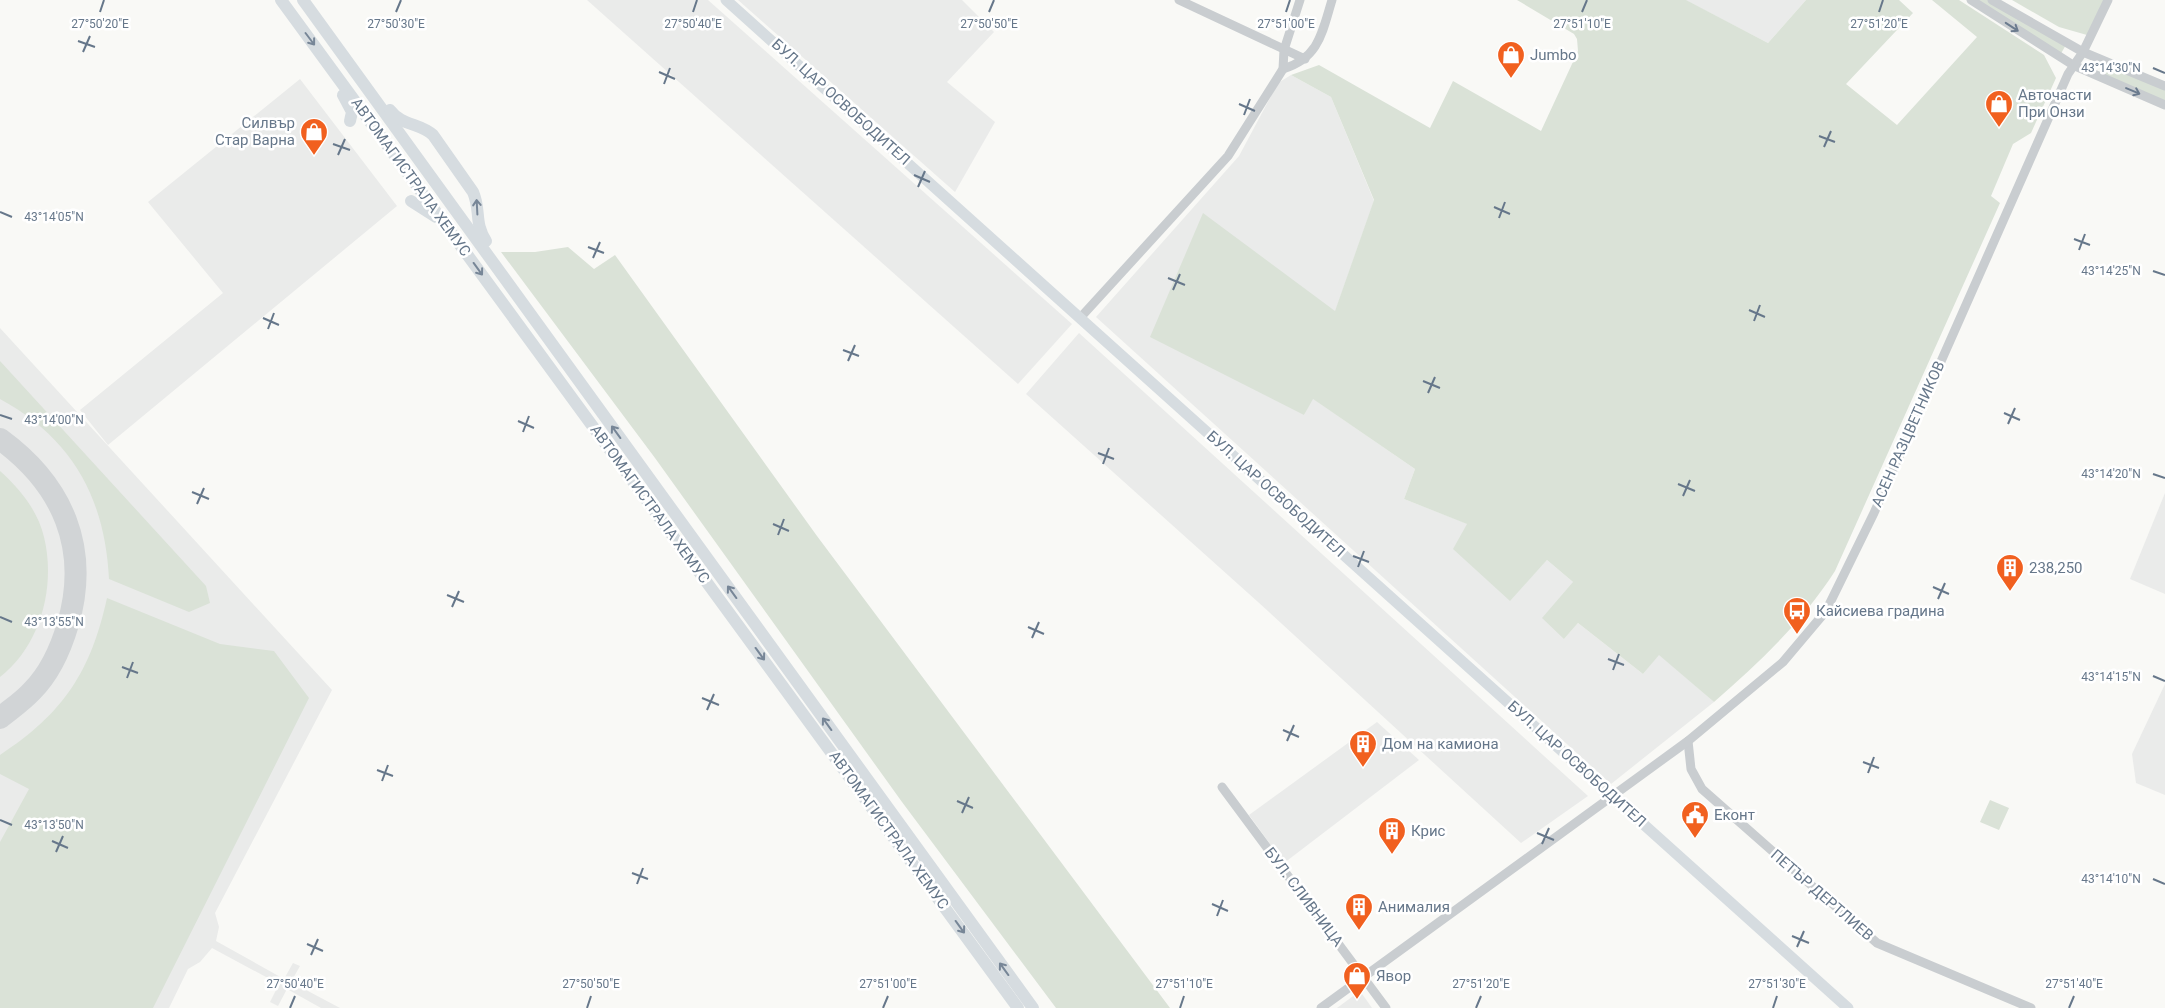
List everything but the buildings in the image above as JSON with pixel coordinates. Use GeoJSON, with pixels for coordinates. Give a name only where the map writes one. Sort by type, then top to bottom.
{"type":"FeatureCollection","features":[{"type":"Feature","properties":{"kind":"highway","name":"АВТОМАГИСТРАЛА ХЕМУС"},"geometry":{"type":"LineString","coordinates":[[281,0],[1018,1008]]}},
{"type":"Feature","properties":{"kind":"highway","name":"АВТОМАГИСТРАЛА ХЕМУС"},"geometry":{"type":"LineString","coordinates":[[303,0],[1033,1008]]}},
{"type":"Feature","properties":{"kind":"highway"},"geometry":{"type":"LineString","coordinates":[[336,45],[360,68],[395,116],[406,123],[425,129],[433,135],[474,192],[480,231],[548,324],[548,338]]}},
{"type":"Feature","properties":{"kind":"highway"},"geometry":{"type":"LineString","coordinates":[[324,58],[331,76],[352,112],[350,121]]}},
{"type":"Feature","properties":{"kind":"highway"},"geometry":{"type":"LineString","coordinates":[[411,201],[447,226]]}},
{"type":"Feature","properties":{"kind":"main road","name":"БУЛ. ЦАР ОСВОБОДИТЕЛ"},"geometry":{"type":"LineString","coordinates":[[726,0],[1848,1008]]}},
{"type":"Feature","properties":{"kind":"street"},"geometry":{"type":"LineString","coordinates":[[1179,0],[1304,59]]}},
{"type":"Feature","properties":{"kind":"street"},"geometry":{"type":"LineString","coordinates":[[1080,318],[1228,156],[1283,69],[1284,50],[1300,0]]}},
{"type":"Feature","properties":{"kind":"street"},"geometry":{"type":"LineString","coordinates":[[1283,69],[1296,65],[1314,50],[1332,0]]}},
{"type":"Feature","properties":{"kind":"street"},"geometry":{"type":"LineString","coordinates":[[1971,0],[2072,65],[2165,105]]}},
{"type":"Feature","properties":{"kind":"street"},"geometry":{"type":"LineString","coordinates":[[1992,0],[2083,52],[2165,86]]}},
{"type":"Feature","properties":{"kind":"street","name":"АСЕН РАЗЦВЕТНИКОВ"},"geometry":{"type":"LineString","coordinates":[[1321,1008],[1688,741],[1783,662],[1826,611],[1874,513],[2072,65],[2083,52],[2108,0]]}},
{"type":"Feature","properties":{"kind":"street","name":"ПЕТЪР ДЕРТЛИЕВ"},"geometry":{"type":"LineString","coordinates":[[1688,741],[1691,769],[1702,789],[1877,943],[2031,1008]]}},
{"type":"Feature","properties":{"kind":"street","name":"БУЛ. СЛИВНИЦА"},"geometry":{"type":"LineString","coordinates":[[1222,787],[1386,1008]]}},
{"type":"Feature","properties":{"kind":"shaded area"},"geometry":{"type":"Polygon","coordinates":[[[587,0],[708,0],[1072,324],[1018,384],[587,0]]]}},
{"type":"Feature","properties":{"kind":"shaded area"},"geometry":{"type":"Polygon","coordinates":[[[738,0],[962,0],[994,32],[947,82],[995,122],[955,192],[738,0]]]}},
{"type":"Feature","properties":{"kind":"shaded area"},"geometry":{"type":"Polygon","coordinates":[[[1517,0],[1686,0],[1768,43],[1806,0],[1899,0],[1913,13],[1846,84],[1897,125],[1977,37],[1932,0],[1959,0],[2044,55],[2056,78],[2031,133],[2013,144],[1991,196],[2000,203],[1835,571],[1809,607],[1779,641],[1714,702],[1659,655],[1643,674],[1578,623],[1564,639],[1542,618],[1573,582],[1547,560],[1510,601],[1453,549],[1467,524],[1404,499],[1415,469],[1313,399],[1304,415],[1150,337],[1203,213],[1335,311],[1374,200],[1331,97],[1291,75],[1319,65],[1430,128],[1453,81],[1541,131],[1578,51],[1577,39],[1574,34],[1517,0]]]}},
{"type":"Feature","properties":{"kind":"shaded area"},"geometry":{"type":"Polygon","coordinates":[[[1685,0],[1806,0],[1768,43],[1685,0]]]}},
{"type":"Feature","properties":{"kind":"shaded area"},"geometry":{"type":"Polygon","coordinates":[[[1973,0],[1992,0],[2067,43],[2059,57],[1973,0]]]}},
{"type":"Feature","properties":{"kind":"shaded area"},"geometry":{"type":"Polygon","coordinates":[[[2012,0],[2104,0],[2087,35],[2059,27],[2012,0]]]}},
{"type":"Feature","properties":{"kind":"shaded area"},"geometry":{"type":"Polygon","coordinates":[[[2104,61],[2165,86],[2165,104],[2098,76],[2104,61]]]}},
{"type":"Feature","properties":{"kind":"shaded area"},"geometry":{"type":"Polygon","coordinates":[[[1291,75],[1331,97],[1374,201],[1335,312],[1203,214],[1304,415],[1312,398],[1415,469],[1404,499],[1468,524],[1510,600],[1547,560],[1573,582],[1564,639],[1578,623],[1643,674],[1659,654],[1714,702],[1611,784],[1096,317],[1239,156],[1278,83],[1291,75]]]}},
{"type":"Feature","properties":{"kind":"shaded area"},"geometry":{"type":"Polygon","coordinates":[[[300,79],[397,206],[108,445],[80,410],[223,293],[148,202],[300,79]]]}},
{"type":"Feature","properties":{"kind":"shaded area"},"geometry":{"type":"Polygon","coordinates":[[[568,247],[594,269],[615,255],[817,536],[1170,1008],[1056,1008],[902,802],[655,458],[501,252],[535,252],[568,247]]]}},
{"type":"Feature","properties":{"kind":"shaded area"},"geometry":{"type":"Polygon","coordinates":[[[0,328],[332,690],[215,913],[219,927],[216,941],[284,979],[293,963],[300,966],[291,982],[340,1008],[321,1008],[287,989],[278,1006],[270,1002],[279,984],[212,948],[200,962],[188,969],[169,1008],[0,1008],[0,328]]]}},
{"type":"Feature","properties":{"kind":"shaded area"},"geometry":{"type":"Polygon","coordinates":[[[1079,333],[1588,796],[1521,843],[1258,602],[1026,394],[1079,333]]]}},
{"type":"Feature","properties":{"kind":"shaded area"},"geometry":{"type":"Polygon","coordinates":[[[0,361],[206,586],[210,603],[189,612],[109,579],[106,550],[100,522],[92,497],[80,473],[47,432],[0,399],[0,361]]]}},
{"type":"Feature","properties":{"kind":"shaded area"},"geometry":{"type":"Polygon","coordinates":[[[0,471],[33,509],[44,537],[48,575],[42,613],[35,632],[26,649],[0,677],[0,471]]]}},
{"type":"Feature","properties":{"kind":"shaded area"},"geometry":{"type":"Polygon","coordinates":[[[2165,493],[2165,594],[2130,579],[2165,493]]]}},
{"type":"Feature","properties":{"kind":"shaded area"},"geometry":{"type":"Polygon","coordinates":[[[107,598],[220,644],[274,651],[309,698],[153,1008],[0,1008],[0,842],[29,789],[0,774],[0,755],[41,723],[72,688],[93,647],[107,598]]]}},
{"type":"Feature","properties":{"kind":"shaded area"},"geometry":{"type":"Polygon","coordinates":[[[2165,684],[2165,795],[2136,783],[2132,754],[2165,684]]]}},
{"type":"Feature","properties":{"kind":"shaded area","name":"Дом на камиона"},"geometry":{"type":"Polygon","coordinates":[[[1377,722],[1419,760],[1284,863],[1249,815],[1377,722]]]}},
{"type":"Feature","properties":{"kind":"shaded area"},"geometry":{"type":"Polygon","coordinates":[[[1990,800],[2009,808],[1999,830],[1980,822],[1990,800]]]}},
{"type":"Feature","properties":{"kind":"shaded area","name":"Явор"},"geometry":{"type":"Polygon","coordinates":[[[1360,991],[1372,1008],[1337,1008],[1360,991]]]}},
{"type":"Feature","properties":{"kind":"taxiway"},"geometry":{"type":"LineString","coordinates":[[0,439],[22,457],[55,498],[66,520],[73,544],[76,570],[74,596],[68,624],[54,660],[32,691],[0,718]]}},
{"type":"Feature","properties":{"kind":"place","name":"Jumbo"},"geometry":{"type":"Point","coordinates":[1511,79]}},
{"type":"Feature","properties":{"kind":"place","name":"Авточасти При Онзи"},"geometry":{"type":"Point","coordinates":[1999,128]}},
{"type":"Feature","properties":{"kind":"place","name":"Силвър Стар Варна"},"geometry":{"type":"Point","coordinates":[314,156]}},
{"type":"Feature","properties":{"kind":"place","name":"238,250"},"geometry":{"type":"Point","coordinates":[2010,592]}},
{"type":"Feature","properties":{"kind":"place","name":"Кайсиева градина"},"geometry":{"type":"Point","coordinates":[1797,635]}},
{"type":"Feature","properties":{"kind":"place","name":"Дом на камиона"},"geometry":{"type":"Point","coordinates":[1363,768]}},
{"type":"Feature","properties":{"kind":"place","name":"Еконт"},"geometry":{"type":"Point","coordinates":[1695,839]}},
{"type":"Feature","properties":{"kind":"place","name":"Крис"},"geometry":{"type":"Point","coordinates":[1392,855]}},
{"type":"Feature","properties":{"kind":"place","name":"Анималия"},"geometry":{"type":"Point","coordinates":[1359,931]}},
{"type":"Feature","properties":{"kind":"place","name":"Явор"},"geometry":{"type":"Point","coordinates":[1357,1000]}}]}
